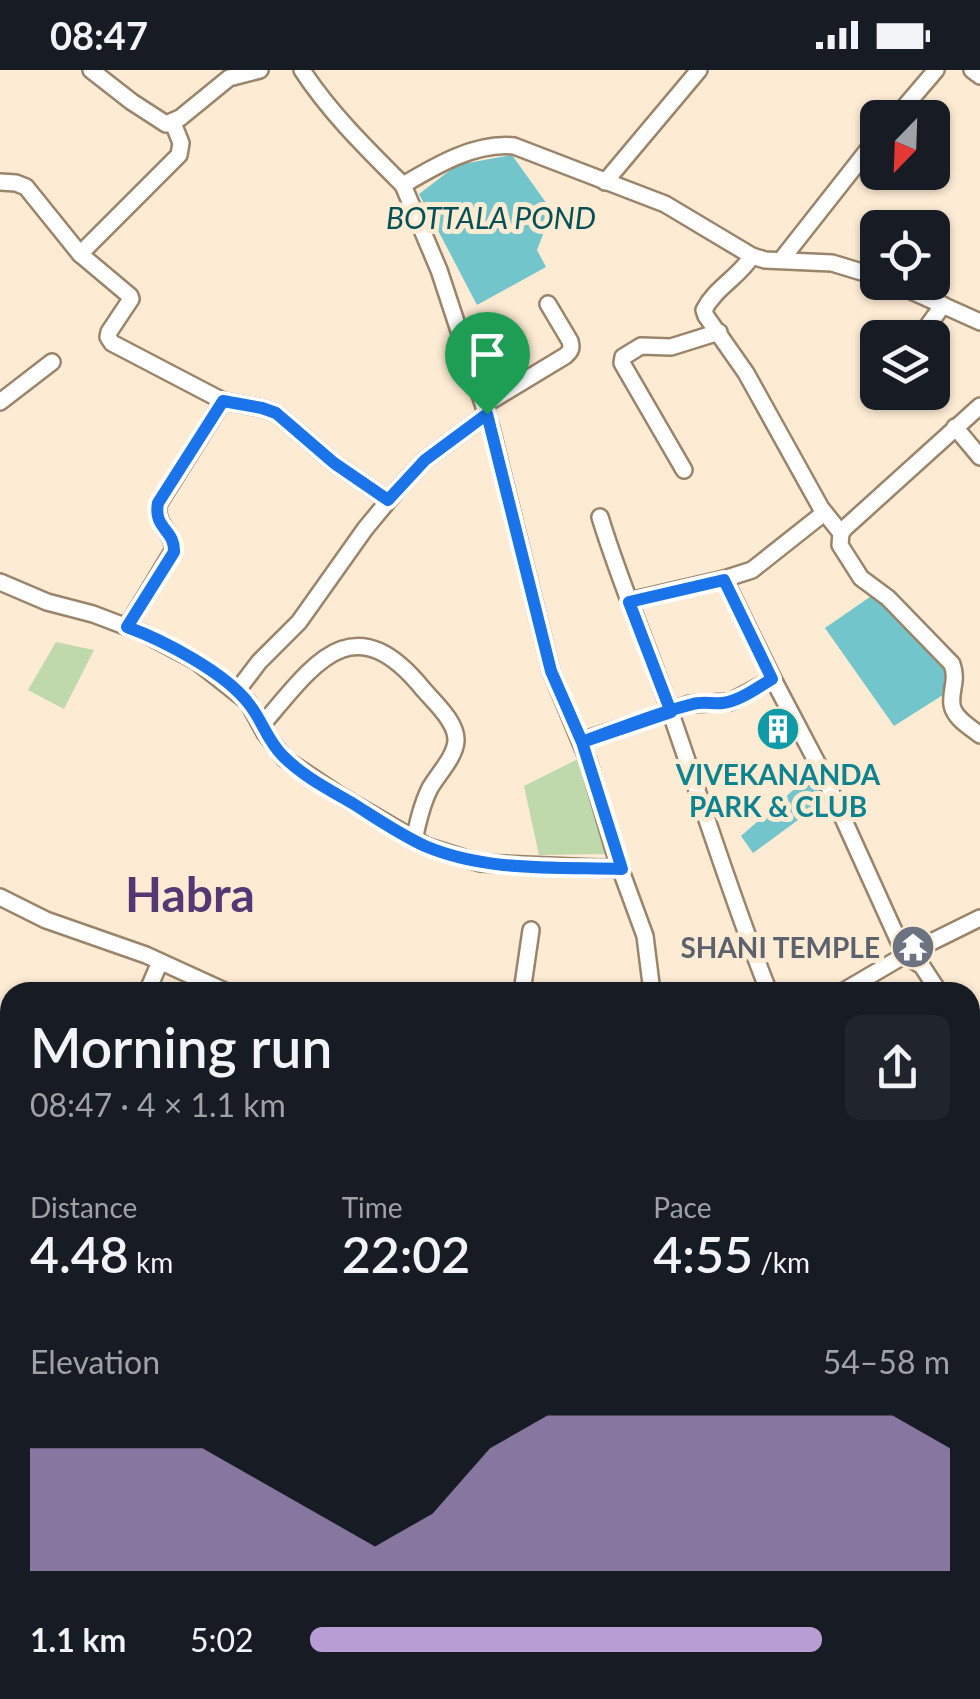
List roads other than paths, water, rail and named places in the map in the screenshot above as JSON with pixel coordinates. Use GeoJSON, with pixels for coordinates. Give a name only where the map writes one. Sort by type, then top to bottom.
{"type":"FeatureCollection","features":[{"type":"Feature","properties":{"kind":"street"},"geometry":{"type":"LineString","coordinates":[[90,70],[166,124],[173,123],[229,78],[260,70]]}},
{"type":"Feature","properties":{"kind":"street"},"geometry":{"type":"LineString","coordinates":[[302,70],[365,147],[404,185],[439,270],[485,409],[551,671],[582,742],[646,936],[651,982]]}},
{"type":"Feature","properties":{"kind":"street"},"geometry":{"type":"LineString","coordinates":[[605,182],[699,70]]}},
{"type":"Feature","properties":{"kind":"street"},"geometry":{"type":"LineString","coordinates":[[910,100],[936,70]]}},
{"type":"Feature","properties":{"kind":"street"},"geometry":{"type":"LineString","coordinates":[[972,70],[980,76]]}},
{"type":"Feature","properties":{"kind":"street"},"geometry":{"type":"LineString","coordinates":[[80,254],[179,155],[181,143],[173,123]]}},
{"type":"Feature","properties":{"kind":"street"},"geometry":{"type":"LineString","coordinates":[[404,185],[487,146],[500,145],[532,152],[681,212],[752,256],[832,263],[860,272]]}},
{"type":"Feature","properties":{"kind":"street"},"geometry":{"type":"LineString","coordinates":[[782,260],[860,161]]}},
{"type":"Feature","properties":{"kind":"street"},"geometry":{"type":"LineString","coordinates":[[0,182],[26,187],[80,254],[126,291],[132,300],[108,332],[112,342],[223,401],[276,413],[334,463],[388,500]]}},
{"type":"Feature","properties":{"kind":"street"},"geometry":{"type":"LineString","coordinates":[[752,256],[738,275],[713,295],[704,310],[770,413],[824,513],[841,533]]}},
{"type":"Feature","properties":{"kind":"street"},"geometry":{"type":"LineString","coordinates":[[932,300],[980,322]]}},
{"type":"Feature","properties":{"kind":"street"},"geometry":{"type":"LineString","coordinates":[[236,691],[299,622],[388,500],[425,460],[485,409],[570,352],[570,341],[548,304]]}},
{"type":"Feature","properties":{"kind":"street"},"geometry":{"type":"LineString","coordinates":[[932,320],[943,305]]}},
{"type":"Feature","properties":{"kind":"street"},"geometry":{"type":"LineString","coordinates":[[684,470],[622,363],[623,358],[642,346],[671,348],[719,332]]}},
{"type":"Feature","properties":{"kind":"street"},"geometry":{"type":"LineString","coordinates":[[0,402],[52,362]]}},
{"type":"Feature","properties":{"kind":"street"},"geometry":{"type":"LineString","coordinates":[[127,627],[174,552],[174,543],[158,519],[158,503],[223,401]]}},
{"type":"Feature","properties":{"kind":"street"},"geometry":{"type":"LineString","coordinates":[[980,406],[841,533],[840,545],[861,578],[888,598],[952,664],[956,674],[953,710],[980,735]]}},
{"type":"Feature","properties":{"kind":"street"},"geometry":{"type":"LineString","coordinates":[[956,427],[980,457]]}},
{"type":"Feature","properties":{"kind":"street"},"geometry":{"type":"LineString","coordinates":[[629,602],[724,580],[763,564],[824,513]]}},
{"type":"Feature","properties":{"kind":"street"},"geometry":{"type":"LineString","coordinates":[[600,517],[765,982]]}},
{"type":"Feature","properties":{"kind":"street"},"geometry":{"type":"LineString","coordinates":[[724,580],[823,774],[905,955],[922,966],[932,982]]}},
{"type":"Feature","properties":{"kind":"street"},"geometry":{"type":"LineString","coordinates":[[0,582],[46,602],[143,632],[196,660],[248,702],[275,747],[299,770],[426,846],[480,863],[622,869]]}},
{"type":"Feature","properties":{"kind":"street"},"geometry":{"type":"LineString","coordinates":[[262,726],[307,672],[328,655],[346,647],[365,646],[397,660],[450,721],[456,741],[430,788],[414,840]]}},
{"type":"Feature","properties":{"kind":"street"},"geometry":{"type":"LineString","coordinates":[[582,742],[704,702],[730,702],[772,679]]}},
{"type":"Feature","properties":{"kind":"street"},"geometry":{"type":"LineString","coordinates":[[0,897],[46,920],[205,982]]}},
{"type":"Feature","properties":{"kind":"street"},"geometry":{"type":"LineString","coordinates":[[859,982],[980,918]]}},
{"type":"Feature","properties":{"kind":"street"},"geometry":{"type":"LineString","coordinates":[[523,982],[531,930]]}},
{"type":"Feature","properties":{"kind":"street"},"geometry":{"type":"LineString","coordinates":[[151,982],[160,962]]}},
{"type":"Feature","properties":{"kind":"water","name":"BOTTALA POND"},"geometry":{"type":"Polygon","coordinates":[[[512,155],[552,211],[537,250],[546,267],[477,305],[419,194],[457,165],[512,155]]]}},
{"type":"Feature","properties":{"kind":"water"},"geometry":{"type":"Polygon","coordinates":[[[880,590],[957,686],[894,726],[825,628],[880,590]]]}},
{"type":"Feature","properties":{"kind":"water"},"geometry":{"type":"Polygon","coordinates":[[[816,770],[828,798],[753,853],[741,836],[816,770]]]}},
{"type":"Feature","properties":{"kind":"place","name":"VIVEKANANDA PARK & CLUB"},"geometry":{"type":"Point","coordinates":[778,729]}},
{"type":"Feature","properties":{"kind":"place","name":"SHANI TEMPLE"},"geometry":{"type":"Point","coordinates":[913,947]}},
{"type":"Feature","properties":{"kind":"district","name":"Habra"},"geometry":{"type":"Point","coordinates":[190,893]}}]}
